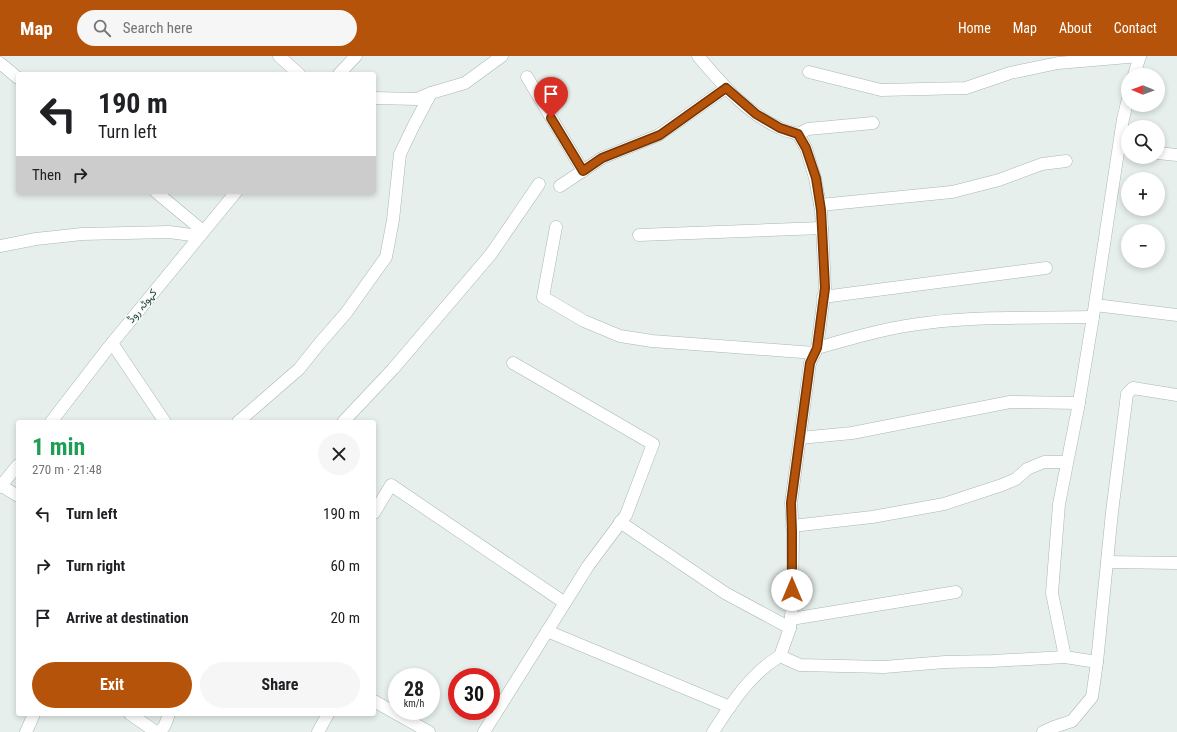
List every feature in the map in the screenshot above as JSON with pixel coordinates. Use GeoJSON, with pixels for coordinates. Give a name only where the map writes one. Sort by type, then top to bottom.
{"type":"FeatureCollection","features":[{"type":"Feature","properties":{"kind":"street"},"geometry":{"type":"LineString","coordinates":[[279,56],[297,72]]}},
{"type":"Feature","properties":{"kind":"street"},"geometry":{"type":"LineString","coordinates":[[341,72],[356,56]]}},
{"type":"Feature","properties":{"kind":"street"},"geometry":{"type":"LineString","coordinates":[[376,98],[417,99],[464,83],[502,56]]}},
{"type":"Feature","properties":{"kind":"street"},"geometry":{"type":"LineString","coordinates":[[698,56],[726,88],[756,114],[780,128],[798,134],[806,148],[816,178],[820,205],[825,288],[816,351],[810,363],[791,503],[790,623],[780,656],[767,664],[744,687],[713,732]]}},
{"type":"Feature","properties":{"kind":"street"},"geometry":{"type":"LineString","coordinates":[[809,72],[881,90],[966,88],[1010,73],[1058,63],[1140,56],[1136,68]]}},
{"type":"Feature","properties":{"kind":"street"},"geometry":{"type":"LineString","coordinates":[[0,64],[16,76]]}},
{"type":"Feature","properties":{"kind":"street"},"geometry":{"type":"LineString","coordinates":[[527,77],[583,171]]}},
{"type":"Feature","properties":{"kind":"street"},"geometry":{"type":"LineString","coordinates":[[560,186],[602,158],[660,135],[726,88]]}},
{"type":"Feature","properties":{"kind":"street"},"geometry":{"type":"LineString","coordinates":[[240,420],[299,369],[346,313],[386,257],[393,220],[400,154],[431,93]]}},
{"type":"Feature","properties":{"kind":"street"},"geometry":{"type":"LineString","coordinates":[[798,134],[808,129],[873,123]]}},
{"type":"Feature","properties":{"kind":"street"},"geometry":{"type":"LineString","coordinates":[[1165,154],[1177,155]]}},
{"type":"Feature","properties":{"kind":"street"},"geometry":{"type":"LineString","coordinates":[[1065,657],[1052,593],[1059,504],[1121,159]]}},
{"type":"Feature","properties":{"kind":"street"},"geometry":{"type":"LineString","coordinates":[[820,205],[952,192],[999,180],[1042,164],[1066,161]]}},
{"type":"Feature","properties":{"kind":"street"},"geometry":{"type":"LineString","coordinates":[[345,420],[393,369],[491,254],[539,184]]}},
{"type":"Feature","properties":{"kind":"street"},"geometry":{"type":"LineString","coordinates":[[158,194],[201,233]]}},
{"type":"Feature","properties":{"kind":"street","name":"کہوٹہ روڈ"},"geometry":{"type":"LineString","coordinates":[[53,420],[112,343],[234,194]]}},
{"type":"Feature","properties":{"kind":"street"},"geometry":{"type":"LineString","coordinates":[[556,227],[543,297],[584,321],[620,336],[652,341],[816,351],[862,335],[926,323],[974,319],[1093,317]]}},
{"type":"Feature","properties":{"kind":"street"},"geometry":{"type":"LineString","coordinates":[[639,235],[822,228]]}},
{"type":"Feature","properties":{"kind":"street"},"geometry":{"type":"LineString","coordinates":[[0,246],[36,239],[82,234],[169,232],[201,233]]}},
{"type":"Feature","properties":{"kind":"street"},"geometry":{"type":"LineString","coordinates":[[823,297],[1046,268]]}},
{"type":"Feature","properties":{"kind":"street"},"geometry":{"type":"LineString","coordinates":[[1095,305],[1177,315]]}},
{"type":"Feature","properties":{"kind":"street"},"geometry":{"type":"LineString","coordinates":[[112,343],[164,420]]}},
{"type":"Feature","properties":{"kind":"street"},"geometry":{"type":"LineString","coordinates":[[484,732],[588,566],[626,515],[653,444],[513,363]]}},
{"type":"Feature","properties":{"kind":"street"},"geometry":{"type":"LineString","coordinates":[[1043,732],[1072,721],[1092,697],[1127,394],[1133,388],[1177,395]]}},
{"type":"Feature","properties":{"kind":"street"},"geometry":{"type":"LineString","coordinates":[[800,438],[852,433],[1010,402],[1078,403]]}},
{"type":"Feature","properties":{"kind":"street"},"geometry":{"type":"LineString","coordinates":[[792,526],[872,517],[944,504],[1002,485],[1016,479],[1027,469],[1044,462],[1067,462]]}},
{"type":"Feature","properties":{"kind":"street"},"geometry":{"type":"LineString","coordinates":[[16,467],[0,486],[16,495]]}},
{"type":"Feature","properties":{"kind":"street"},"geometry":{"type":"LineString","coordinates":[[376,510],[391,485],[565,603]]}},
{"type":"Feature","properties":{"kind":"street"},"geometry":{"type":"LineString","coordinates":[[620,522],[725,593],[790,623],[956,592]]}},
{"type":"Feature","properties":{"kind":"street"},"geometry":{"type":"LineString","coordinates":[[1107,562],[1177,563]]}},
{"type":"Feature","properties":{"kind":"street"},"geometry":{"type":"LineString","coordinates":[[547,631],[730,707]]}},
{"type":"Feature","properties":{"kind":"street"},"geometry":{"type":"LineString","coordinates":[[780,656],[800,664],[884,666],[1065,657],[1097,662]]}},
{"type":"Feature","properties":{"kind":"street"},"geometry":{"type":"LineString","coordinates":[[376,702],[429,732]]}},
{"type":"Feature","properties":{"kind":"street"},"geometry":{"type":"LineString","coordinates":[[26,732],[33,716]]}},
{"type":"Feature","properties":{"kind":"street"},"geometry":{"type":"LineString","coordinates":[[133,716],[156,732]]}},
{"type":"Feature","properties":{"kind":"street"},"geometry":{"type":"LineString","coordinates":[[160,732],[165,725],[168,716]]}},
{"type":"Feature","properties":{"kind":"street"},"geometry":{"type":"LineString","coordinates":[[318,732],[327,716]]}},
{"type":"Feature","properties":{"kind":"route"},"geometry":{"type":"LineString","coordinates":[[551,118],[583,171],[602,158],[660,135],[726,88],[756,114],[780,128],[798,134],[806,148],[816,178],[821,210],[825,288],[817,348],[810,363],[791,503],[792,590]]}}]}
